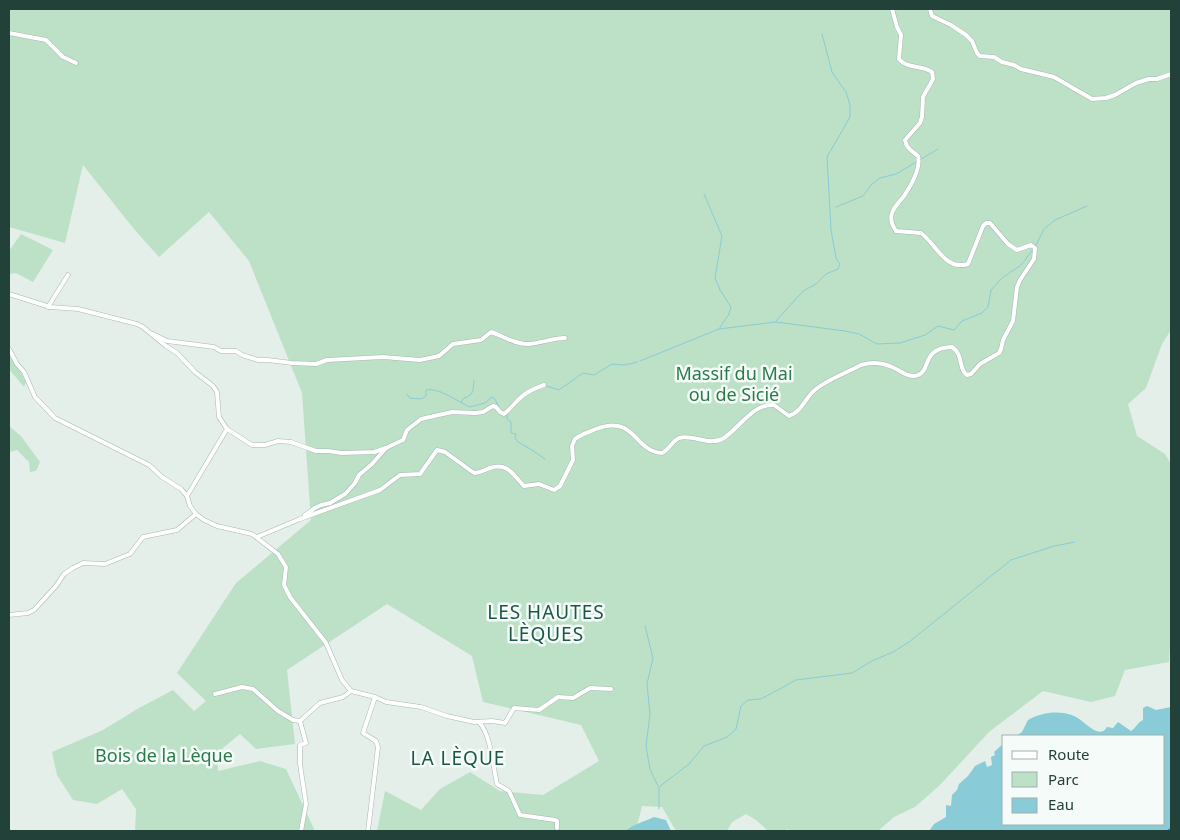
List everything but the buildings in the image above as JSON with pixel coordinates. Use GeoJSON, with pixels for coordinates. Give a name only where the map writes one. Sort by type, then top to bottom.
{"type":"FeatureCollection","features":[{"type":"Feature","properties":{"kind":"street"},"geometry":{"type":"LineString","coordinates":[[257,537],[380,490],[400,475],[420,474],[433,453],[439,450],[445,452],[474,473],[502,467],[513,472],[524,486],[539,484],[554,490],[560,486],[573,460],[572,446],[575,439],[598,428],[613,425],[622,427],[652,451],[662,454],[671,447],[675,440],[680,438],[687,437],[709,441],[722,439],[764,406],[774,405],[789,416],[796,414],[814,390],[861,365],[868,363],[887,365],[911,376],[919,376],[933,353],[943,347],[952,347],[959,354],[962,370],[967,375],[971,374],[980,364],[999,353],[1013,321],[1017,287],[1034,259],[1035,248],[1031,245],[1017,250],[1008,244],[990,223],[986,223],[982,226],[968,264],[961,266],[950,263],[942,257],[921,233],[901,232],[893,226],[892,210],[909,187],[920,163],[918,156],[910,150],[905,140],[920,123],[923,98],[933,80],[932,72],[927,68],[904,64],[899,59],[901,35],[892,9]]}},
{"type":"Feature","properties":{"kind":"street"},"geometry":{"type":"LineString","coordinates":[[930,9],[934,17],[966,35],[972,41],[977,54],[980,56],[994,57],[1021,69],[1054,77],[1092,99],[1106,98],[1136,83],[1171,74]]}},
{"type":"Feature","properties":{"kind":"street"},"geometry":{"type":"LineString","coordinates":[[9,33],[21,37],[46,40],[63,57],[76,63]]}},
{"type":"Feature","properties":{"kind":"street"},"geometry":{"type":"LineString","coordinates":[[48,306],[68,275]]}},
{"type":"Feature","properties":{"kind":"street"},"geometry":{"type":"LineString","coordinates":[[9,294],[48,306],[78,309],[137,324],[177,353],[195,372],[216,389],[218,414],[227,429],[252,445],[278,441],[291,442],[316,451],[374,452],[403,440],[407,430],[422,420],[452,412],[482,412],[493,406],[504,414],[520,398],[544,384]]}},
{"type":"Feature","properties":{"kind":"street"},"geometry":{"type":"LineString","coordinates":[[149,332],[167,341],[214,346],[221,351],[236,351],[250,358],[292,364],[316,364],[327,360],[383,357],[420,360],[439,356],[453,344],[481,340],[491,332],[521,344],[565,338]]}},
{"type":"Feature","properties":{"kind":"street"},"geometry":{"type":"LineString","coordinates":[[9,348],[17,364],[24,372],[35,397],[55,418],[149,465],[187,496],[190,506],[196,514],[217,526],[257,537],[278,554],[286,567],[284,585],[290,597],[326,643],[342,680],[350,691],[375,697],[386,702],[421,707],[447,716],[479,722],[505,723],[514,708],[539,710],[558,697],[573,698],[590,688],[611,689]]}},
{"type":"Feature","properties":{"kind":"street"},"geometry":{"type":"LineString","coordinates":[[187,496],[227,429]]}},
{"type":"Feature","properties":{"kind":"street"},"geometry":{"type":"LineString","coordinates":[[300,519],[315,508],[330,503],[345,494],[386,448]]}},
{"type":"Feature","properties":{"kind":"street"},"geometry":{"type":"LineString","coordinates":[[9,615],[28,613],[34,610],[56,586],[64,574],[73,568],[83,563],[105,564],[130,554],[143,537],[178,530],[196,514]]}},
{"type":"Feature","properties":{"kind":"street"},"geometry":{"type":"LineString","coordinates":[[215,694],[242,687],[253,689],[278,711],[293,720],[300,721]]}},
{"type":"Feature","properties":{"kind":"street"},"geometry":{"type":"LineString","coordinates":[[300,721],[320,703],[343,697],[350,691]]}},
{"type":"Feature","properties":{"kind":"street"},"geometry":{"type":"LineString","coordinates":[[368,831],[378,747],[376,740],[363,733],[375,697]]}},
{"type":"Feature","properties":{"kind":"street"},"geometry":{"type":"LineString","coordinates":[[300,721],[306,743],[300,745],[306,804],[301,831]]}},
{"type":"Feature","properties":{"kind":"street"},"geometry":{"type":"LineString","coordinates":[[479,722],[489,744],[497,784],[509,791],[520,815],[556,820],[557,828]]}},
{"type":"Feature","properties":{"kind":"green space","name":"Massif du Mai ou de Sicié"},"geometry":{"type":"Polygon","coordinates":[[[9,9],[1171,9],[1171,330],[1162,344],[1146,388],[1128,404],[1137,436],[1165,454],[1171,464],[1171,627],[1169,662],[1125,670],[1115,696],[1091,702],[1043,691],[989,732],[940,785],[915,807],[894,817],[878,831],[790,831],[787,829],[784,831],[768,831],[746,814],[732,822],[727,831],[676,831],[662,807],[642,806],[637,826],[629,827],[625,831],[377,831],[385,791],[421,810],[440,789],[470,772],[500,791],[543,795],[599,761],[581,725],[483,702],[472,656],[387,604],[287,670],[295,744],[256,749],[240,734],[217,753],[218,771],[260,761],[286,769],[315,831],[135,831],[136,809],[122,789],[97,804],[73,800],[57,775],[52,752],[103,730],[173,690],[194,711],[206,701],[177,673],[236,583],[311,520],[302,393],[249,261],[209,212],[159,257],[83,165],[65,243],[9,227],[9,9]]]}},
{"type":"Feature","properties":{"kind":"green space"},"geometry":{"type":"Polygon","coordinates":[[[21,234],[53,250],[33,282],[16,273],[9,274],[9,251],[21,234]]]}},
{"type":"Feature","properties":{"kind":"green space"},"geometry":{"type":"Polygon","coordinates":[[[9,351],[26,382],[24,387],[9,369],[9,351]]]}},
{"type":"Feature","properties":{"kind":"green space"},"geometry":{"type":"Polygon","coordinates":[[[9,426],[21,436],[40,462],[36,471],[30,472],[29,462],[17,450],[9,452],[9,426]]]}},
{"type":"Feature","properties":{"kind":"water"},"geometry":{"type":"Polygon","coordinates":[[[1147,706],[1156,710],[1171,707],[1171,831],[929,831],[934,824],[946,817],[946,805],[951,806],[952,795],[957,790],[959,784],[975,766],[985,761],[987,767],[992,765],[991,757],[995,755],[994,752],[1002,745],[1002,825],[1165,825],[1165,735],[1018,735],[1022,732],[1028,720],[1039,715],[1051,713],[1069,714],[1100,732],[1104,731],[1107,727],[1113,728],[1118,722],[1131,731],[1143,720],[1143,708],[1147,706]]]}},
{"type":"Feature","properties":{"kind":"water"},"geometry":{"type":"Polygon","coordinates":[[[654,817],[666,820],[671,831],[625,831],[634,825],[654,817]]]}},
{"type":"Feature","properties":{"kind":"waterway"},"geometry":{"type":"LineString","coordinates":[[776,321],[803,291],[816,284],[826,274],[838,269],[840,264],[836,258],[831,230],[827,157],[850,117],[850,105],[846,92],[832,72],[822,34]]}},
{"type":"Feature","properties":{"kind":"waterway"},"geometry":{"type":"LineString","coordinates":[[836,207],[863,196],[871,185],[880,178],[896,174],[938,149]]}},
{"type":"Feature","properties":{"kind":"waterway"},"geometry":{"type":"LineString","coordinates":[[704,194],[722,236],[715,278],[731,307],[729,314],[719,329]]}},
{"type":"Feature","properties":{"kind":"waterway"},"geometry":{"type":"LineString","coordinates":[[640,361],[719,329],[776,322],[859,334],[877,344],[900,343],[925,335],[938,326],[954,330],[962,321],[982,313],[988,307],[991,290],[1002,278],[1021,265],[1035,247],[1044,229],[1055,220],[1087,206]]}},
{"type":"Feature","properties":{"kind":"waterway"},"geometry":{"type":"LineString","coordinates":[[547,386],[559,390],[583,373],[594,375],[612,364],[625,365],[637,362]]}},
{"type":"Feature","properties":{"kind":"waterway"},"geometry":{"type":"LineString","coordinates":[[461,402],[472,393],[474,380]]}},
{"type":"Feature","properties":{"kind":"waterway"},"geometry":{"type":"LineString","coordinates":[[407,394],[410,398],[421,399],[426,396],[426,390],[437,391],[470,407],[485,403],[492,397],[498,406]]}},
{"type":"Feature","properties":{"kind":"waterway"},"geometry":{"type":"LineString","coordinates":[[507,415],[507,419],[511,422],[511,433],[516,434],[515,438],[518,442],[545,459]]}},
{"type":"Feature","properties":{"kind":"waterway"},"geometry":{"type":"LineString","coordinates":[[659,809],[659,787],[689,764],[704,746],[727,737],[736,729],[741,706],[748,700],[761,699],[796,680],[852,673],[909,642],[1011,560],[1054,546],[1075,542]]}},
{"type":"Feature","properties":{"kind":"waterway"},"geometry":{"type":"LineString","coordinates":[[645,626],[653,658],[647,684],[650,714],[646,746],[650,769],[658,786]]}},
{"type":"Feature","properties":{"kind":"ferry route"},"geometry":{"type":"LineString","coordinates":[[1167,831],[1171,828]]}},
{"type":"Feature","properties":{"kind":"district","name":"LES HAUTES LÈQUES"},"geometry":{"type":"Point","coordinates":[546,623]}},
{"type":"Feature","properties":{"kind":"district","name":"LA LÈQUE"},"geometry":{"type":"Point","coordinates":[458,758]}},
{"type":"Feature","properties":{"kind":"park label","name":"Bois de la Lèque"},"geometry":{"type":"Point","coordinates":[164,755]}}]}
